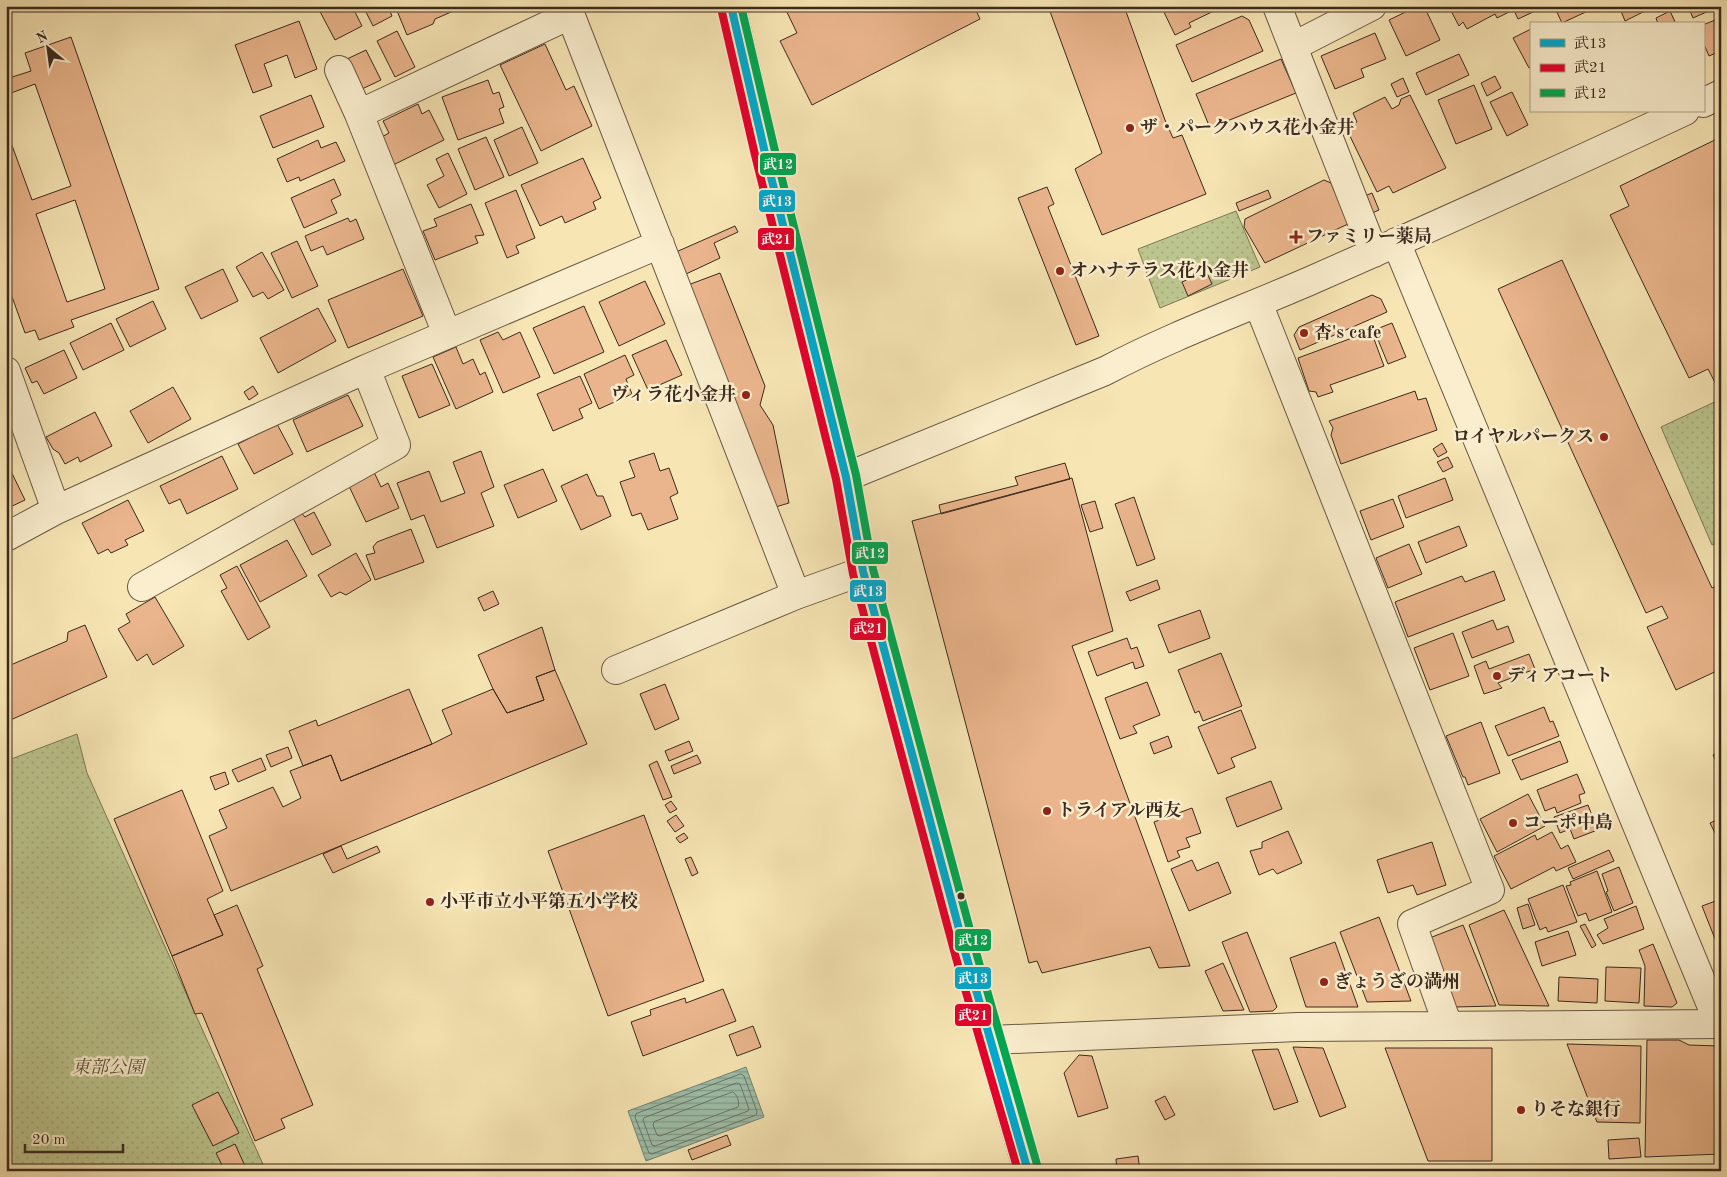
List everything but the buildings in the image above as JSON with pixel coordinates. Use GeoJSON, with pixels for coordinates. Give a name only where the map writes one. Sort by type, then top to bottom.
{"type":"FeatureCollection","features":[{"type":"Feature","properties":{"kind":"main road"},"geometry":{"type":"LineString","coordinates":[[731,6],[765,154],[846,476],[863,571],[990,1040],[1028,1171]]}},
{"type":"Feature","properties":{"kind":"street"},"geometry":{"type":"LineString","coordinates":[[990,1040],[1298,1027],[1720,1024],[1385,248],[1277,6]]}},
{"type":"Feature","properties":{"kind":"street"},"geometry":{"type":"LineString","coordinates":[[1294,46],[1372,6]]}},
{"type":"Feature","properties":{"kind":"street"},"geometry":{"type":"LineString","coordinates":[[359,114],[568,11],[796,595]]}},
{"type":"Feature","properties":{"kind":"street"},"geometry":{"type":"LineString","coordinates":[[340,70],[447,334]]}},
{"type":"Feature","properties":{"kind":"street"},"geometry":{"type":"LineString","coordinates":[[1704,102],[1721,94]]}},
{"type":"Feature","properties":{"kind":"street"},"geometry":{"type":"LineString","coordinates":[[846,476],[1105,371],[1131,357],[1547,176],[1683,112]]}},
{"type":"Feature","properties":{"kind":"street"},"geometry":{"type":"LineString","coordinates":[[6,536],[56,510],[366,369],[660,244]]}},
{"type":"Feature","properties":{"kind":"street"},"geometry":{"type":"LineString","coordinates":[[1258,303],[1490,890],[1412,924],[1448,1026]]}},
{"type":"Feature","properties":{"kind":"street"},"geometry":{"type":"LineString","coordinates":[[142,587],[396,445],[366,369]]}},
{"type":"Feature","properties":{"kind":"street"},"geometry":{"type":"LineString","coordinates":[[6,371],[56,510]]}},
{"type":"Feature","properties":{"kind":"street"},"geometry":{"type":"LineString","coordinates":[[616,670],[796,595],[863,571]]}},
{"type":"Feature","properties":{"kind":"green space"},"geometry":{"type":"Polygon","coordinates":[[[1236,211],[1260,267],[1160,308],[1138,249],[1236,211]]]}},
{"type":"Feature","properties":{"kind":"green space"},"geometry":{"type":"Polygon","coordinates":[[[1721,399],[1721,541],[1712,545],[1661,427],[1721,399]]]}},
{"type":"Feature","properties":{"kind":"green space","name":"東部公園"},"geometry":{"type":"Polygon","coordinates":[[[77,734],[87,773],[266,1171],[6,1171],[6,761],[77,734]]]}},
{"type":"Feature","properties":{"kind":"water"},"geometry":{"type":"Polygon","coordinates":[[[746,1067],[764,1117],[646,1161],[628,1111],[746,1067]]]}},
{"type":"Feature","properties":{"kind":"transit line","name":"武13"},"geometry":{"type":"LineString","coordinates":[[731,6],[765,153],[846,477],[863,571],[966,955],[1028,1171]]}},
{"type":"Feature","properties":{"kind":"transit line","name":"武12"},"geometry":{"type":"LineString","coordinates":[[741,6],[775,151],[856,475],[873,569],[976,952],[1038,1168]]}},
{"type":"Feature","properties":{"kind":"transit line","name":"武21"},"geometry":{"type":"LineString","coordinates":[[721,8],[755,155],[836,479],[853,574],[956,958],[1018,1171]]}},
{"type":"Feature","properties":{"kind":"place","name":"ザ・パークハウス花小金井"},"geometry":{"type":"Point","coordinates":[1130,128]}},
{"type":"Feature","properties":{"kind":"place","name":"ファミリー薬局"},"geometry":{"type":"Point","coordinates":[1296,237]}},
{"type":"Feature","properties":{"kind":"place","name":"オハナテラス花小金井"},"geometry":{"type":"Point","coordinates":[1060,271]}},
{"type":"Feature","properties":{"kind":"place","name":"杏's cafe"},"geometry":{"type":"Point","coordinates":[1304,333]}},
{"type":"Feature","properties":{"kind":"place","name":"ヴィラ花小金井"},"geometry":{"type":"Point","coordinates":[746,395]}},
{"type":"Feature","properties":{"kind":"place","name":"ロイヤルパークス"},"geometry":{"type":"Point","coordinates":[1604,437]}},
{"type":"Feature","properties":{"kind":"place","name":"ディアコート"},"geometry":{"type":"Point","coordinates":[1497,676]}},
{"type":"Feature","properties":{"kind":"place","name":"トライアル西友"},"geometry":{"type":"Point","coordinates":[1047,811]}},
{"type":"Feature","properties":{"kind":"place","name":"コーポ中島"},"geometry":{"type":"Point","coordinates":[1513,823]}},
{"type":"Feature","properties":{"kind":"place","name":"小平市立小平第五小学校"},"geometry":{"type":"Point","coordinates":[430,902]}},
{"type":"Feature","properties":{"kind":"place","name":"ぎょうざの満州"},"geometry":{"type":"Point","coordinates":[1324,982]}},
{"type":"Feature","properties":{"kind":"place","name":"りそな銀行"},"geometry":{"type":"Point","coordinates":[1521,1110]}}]}
